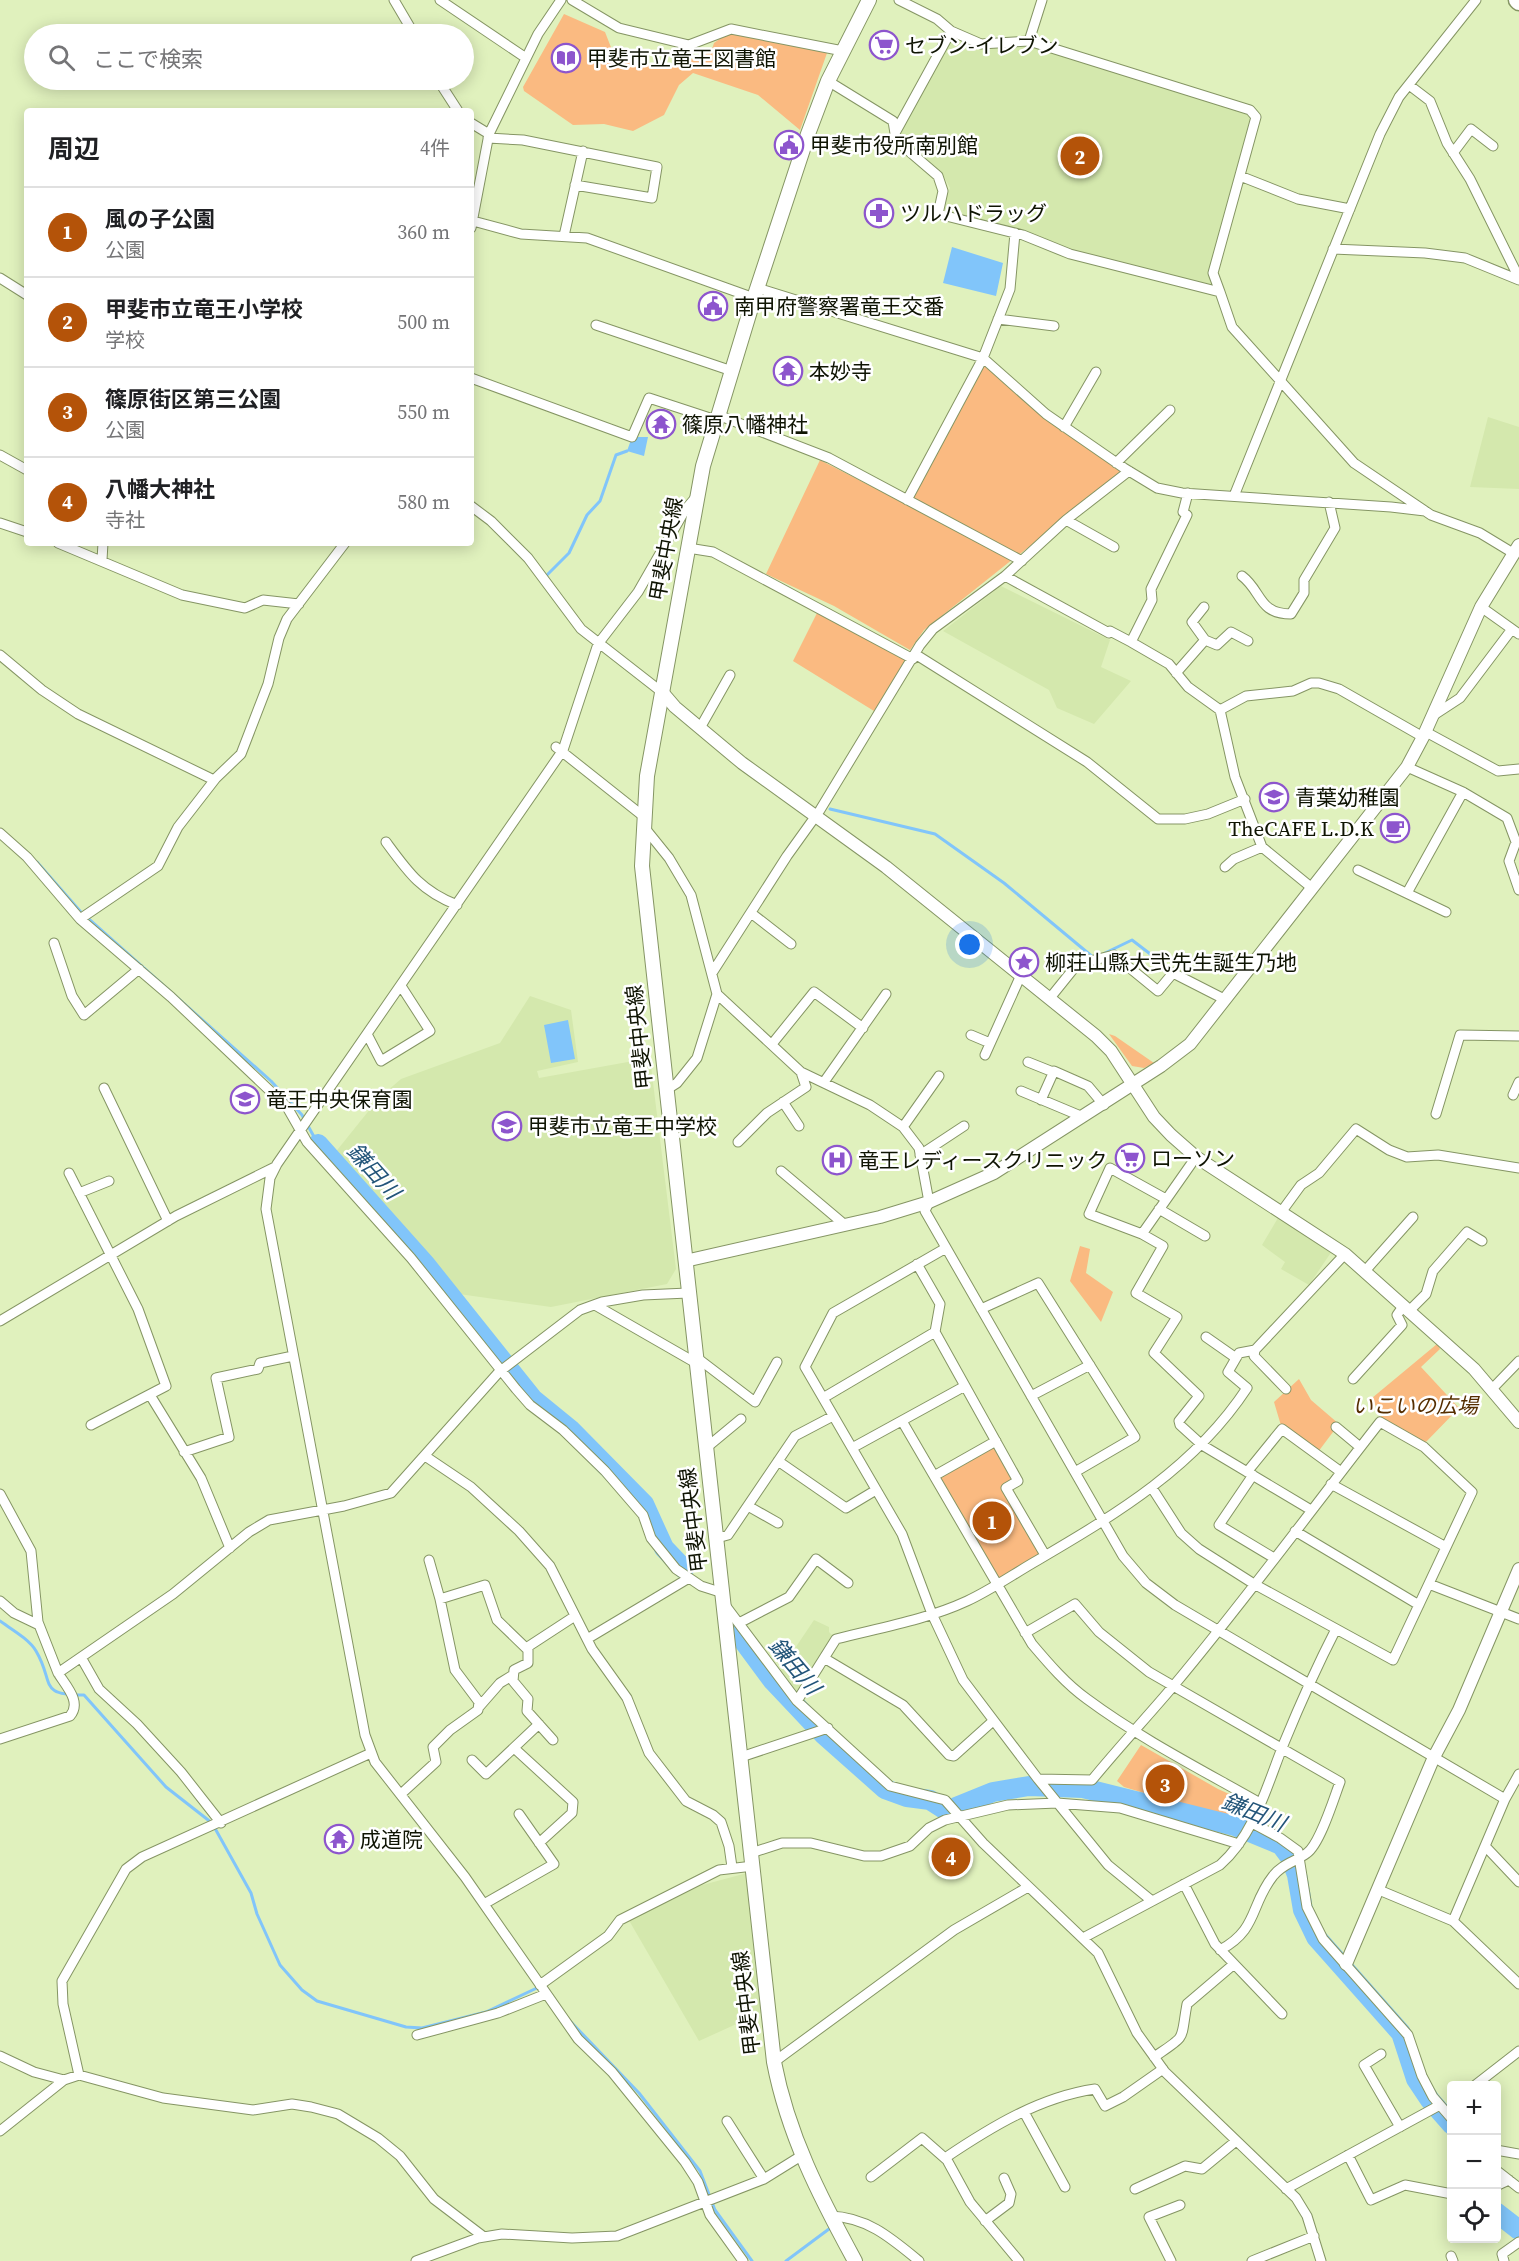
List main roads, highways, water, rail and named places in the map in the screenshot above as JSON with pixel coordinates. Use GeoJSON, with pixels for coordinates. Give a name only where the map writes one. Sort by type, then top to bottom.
{"type":"FeatureCollection","features":[{"type":"Feature","properties":{"kind":"main road","name":"甲斐中央線"},"geometry":{"type":"LineString","coordinates":[[855,2261],[801,2156],[786,2113],[774,2062],[642,866],[646,776],[698,496],[717,418],[755,293],[828,81],[869,0]]}},
{"type":"Feature","properties":{"kind":"water"},"geometry":{"type":"Polygon","coordinates":[[[952,247],[1003,263],[996,296],[943,283],[952,247]]]}},
{"type":"Feature","properties":{"kind":"water"},"geometry":{"type":"Polygon","coordinates":[[[632,437],[648,437],[644,456],[627,451],[632,437]]]}},
{"type":"Feature","properties":{"kind":"water"},"geometry":{"type":"Polygon","coordinates":[[[568,1020],[575,1059],[551,1063],[544,1025],[568,1020]]]}},
{"type":"Feature","properties":{"kind":"waterway"},"geometry":{"type":"LineString","coordinates":[[545,577],[569,553],[587,515],[600,501],[616,455],[627,451]]}},
{"type":"Feature","properties":{"kind":"waterway"},"geometry":{"type":"LineString","coordinates":[[830,809],[935,834],[1004,883],[1094,958]]}},
{"type":"Feature","properties":{"kind":"waterway","name":"鎌田川"},"geometry":{"type":"LineString","coordinates":[[37,862],[80,911],[271,1081],[302,1115],[318,1144]]}},
{"type":"Feature","properties":{"kind":"waterway"},"geometry":{"type":"LineString","coordinates":[[1105,953],[1132,940],[1162,963]]}},
{"type":"Feature","properties":{"kind":"waterway","name":"鎌田川"},"geometry":{"type":"LineString","coordinates":[[318,1144],[426,1265],[533,1399],[571,1430],[644,1504],[664,1548],[684,1569]]}},
{"type":"Feature","properties":{"kind":"waterway"},"geometry":{"type":"LineString","coordinates":[[0,1621],[20,1634],[33,1647],[42,1662],[53,1690],[59,1693],[84,1695],[166,1787],[212,1823],[251,1893],[257,1914],[280,1965],[302,1990],[317,2001],[406,2027],[422,2028],[486,2012],[539,1987]]}},
{"type":"Feature","properties":{"kind":"waterway","name":"鎌田川"},"geometry":{"type":"LineString","coordinates":[[733,1627],[773,1681],[823,1734],[885,1789],[907,1797],[930,1800],[944,1809]]}},
{"type":"Feature","properties":{"kind":"waterway","name":"鎌田川"},"geometry":{"type":"LineString","coordinates":[[956,1807],[993,1792],[1029,1786],[1083,1788],[1235,1826],[1281,1845],[1290,1857],[1297,1875],[1303,1910],[1316,1937],[1401,2033],[1416,2079],[1447,2119]]}},
{"type":"Feature","properties":{"kind":"waterway"},"geometry":{"type":"LineString","coordinates":[[570,2021],[639,2093],[700,2171],[715,2210],[752,2261]]}},
{"type":"Feature","properties":{"kind":"waterway","name":"鎌田川"},"geometry":{"type":"LineString","coordinates":[[1501,2216],[1519,2230]]}},
{"type":"Feature","properties":{"kind":"waterway"},"geometry":{"type":"LineString","coordinates":[[786,2261],[833,2226]]}},
{"type":"Feature","properties":{"kind":"place","name":"セブン-イレブン"},"geometry":{"type":"Point","coordinates":[884,45]}},
{"type":"Feature","properties":{"kind":"place","name":"甲斐市立竜王図書館"},"geometry":{"type":"Point","coordinates":[566,58]}},
{"type":"Feature","properties":{"kind":"place","name":"甲斐市役所南別館"},"geometry":{"type":"Point","coordinates":[789,145]}},
{"type":"Feature","properties":{"kind":"place","name":"甲斐市立竜王小学校"},"geometry":{"type":"Point","coordinates":[1080,156]}},
{"type":"Feature","properties":{"kind":"place","name":"ツルハドラッグ"},"geometry":{"type":"Point","coordinates":[879,213]}},
{"type":"Feature","properties":{"kind":"place","name":"南甲府警察署竜王交番"},"geometry":{"type":"Point","coordinates":[713,306]}},
{"type":"Feature","properties":{"kind":"place","name":"本妙寺"},"geometry":{"type":"Point","coordinates":[788,371]}},
{"type":"Feature","properties":{"kind":"place","name":"篠原八幡神社"},"geometry":{"type":"Point","coordinates":[661,424]}},
{"type":"Feature","properties":{"kind":"place","name":"青葉幼稚園"},"geometry":{"type":"Point","coordinates":[1274,797]}},
{"type":"Feature","properties":{"kind":"place","name":"TheCAFE L.D.K"},"geometry":{"type":"Point","coordinates":[1395,828]}},
{"type":"Feature","properties":{"kind":"place","name":"柳荘山縣大弐先生誕生乃地"},"geometry":{"type":"Point","coordinates":[1024,962]}},
{"type":"Feature","properties":{"kind":"place","name":"竜王中央保育園"},"geometry":{"type":"Point","coordinates":[245,1099]}},
{"type":"Feature","properties":{"kind":"place","name":"甲斐市立竜王中学校"},"geometry":{"type":"Point","coordinates":[507,1126]}},
{"type":"Feature","properties":{"kind":"place","name":"ローソン"},"geometry":{"type":"Point","coordinates":[1130,1158]}},
{"type":"Feature","properties":{"kind":"place","name":"竜王レディースクリニック"},"geometry":{"type":"Point","coordinates":[837,1160]}},
{"type":"Feature","properties":{"kind":"place","name":"風の子公園"},"geometry":{"type":"Point","coordinates":[992,1521]}},
{"type":"Feature","properties":{"kind":"place","name":"篠原街区第三公園"},"geometry":{"type":"Point","coordinates":[1165,1784]}},
{"type":"Feature","properties":{"kind":"place","name":"成道院"},"geometry":{"type":"Point","coordinates":[339,1839]}},
{"type":"Feature","properties":{"kind":"place","name":"八幡大神社"},"geometry":{"type":"Point","coordinates":[951,1857]}},
{"type":"Feature","properties":{"kind":"park label","name":"いこいの広場"},"geometry":{"type":"Point","coordinates":[1415,1405]}}]}
